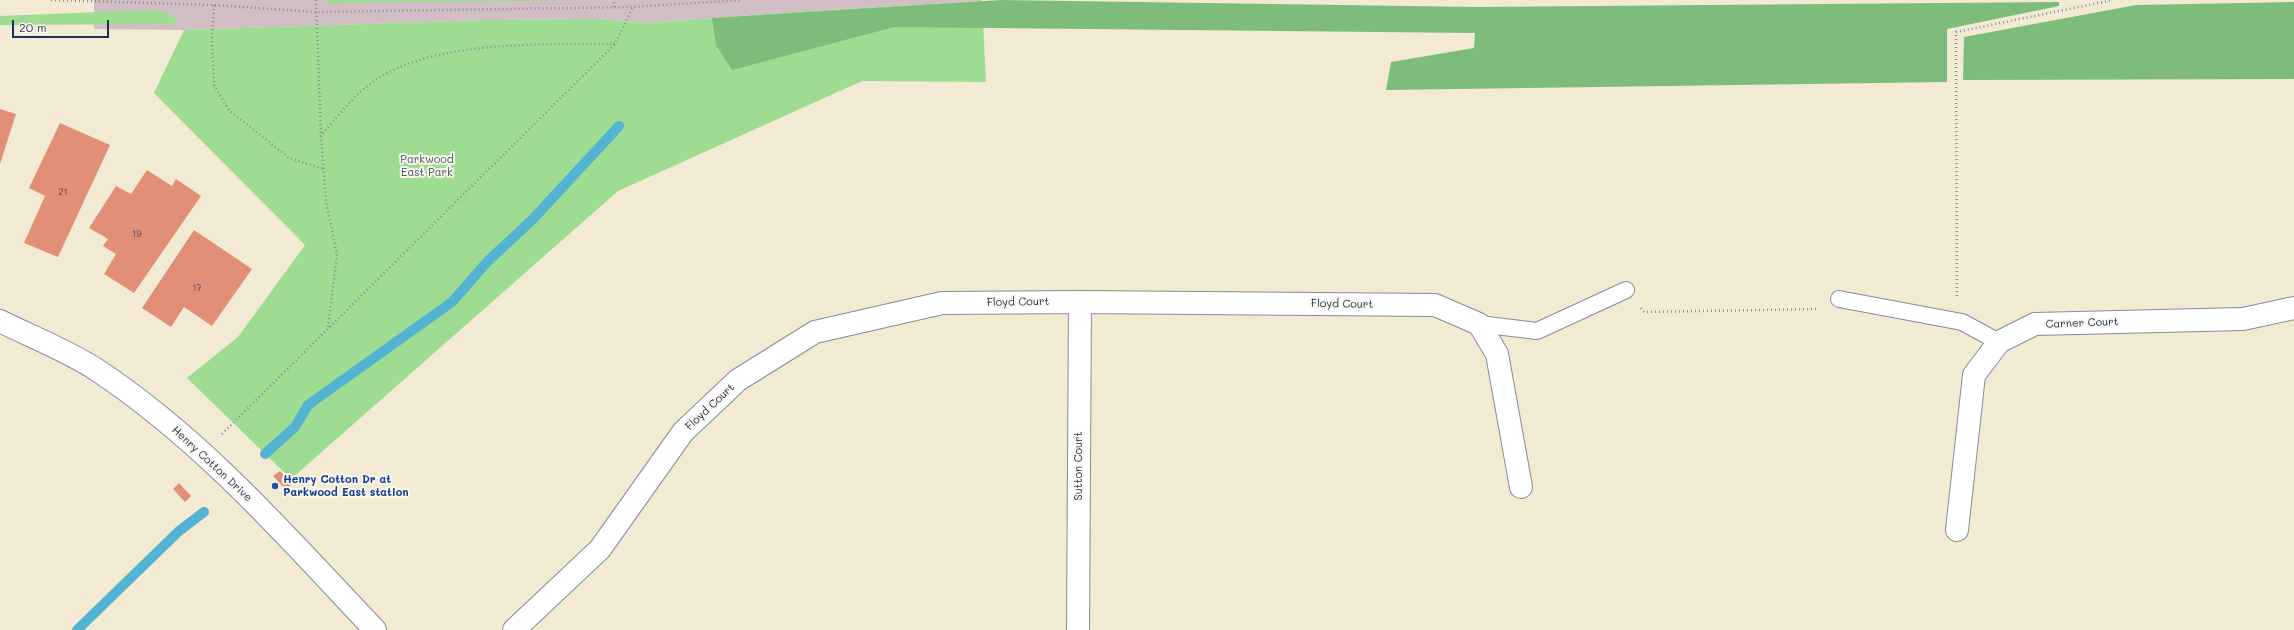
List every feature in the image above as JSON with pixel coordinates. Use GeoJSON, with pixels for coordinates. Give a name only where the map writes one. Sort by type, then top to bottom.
{"type":"FeatureCollection","features":[{"type":"Feature","properties":{"kind":"street","name":"Floyd Court"},"geometry":{"type":"LineString","coordinates":[[514,630],[600,549],[683,432],[738,380],[815,332],[942,303],[1080,302],[1435,305],[1479,324]]}},
{"type":"Feature","properties":{"kind":"street","name":"Sutton Court"},"geometry":{"type":"LineString","coordinates":[[1078,630],[1080,302]]}},
{"type":"Feature","properties":{"kind":"street","name":"Carner Court"},"geometry":{"type":"LineString","coordinates":[[1957,530],[1974,375],[1999,342],[2035,324],[2243,318],[2294,308]]}},
{"type":"Feature","properties":{"kind":"street","name":"Henry Cotton Drive"},"geometry":{"type":"LineString","coordinates":[[0,321],[96,370],[183,434],[254,502],[375,630]]}},
{"type":"Feature","properties":{"kind":"street"},"geometry":{"type":"LineString","coordinates":[[1479,324],[1497,354],[1521,487]]}},
{"type":"Feature","properties":{"kind":"lane"},"geometry":{"type":"LineString","coordinates":[[1479,324],[1537,331],[1626,290]]}},
{"type":"Feature","properties":{"kind":"lane"},"geometry":{"type":"LineString","coordinates":[[1839,298],[1962,322],[1999,342]]}},
{"type":"Feature","properties":{"kind":"path"},"geometry":{"type":"LineString","coordinates":[[51,0],[214,5],[316,12],[633,7],[742,0]]}},
{"type":"Feature","properties":{"kind":"path"},"geometry":{"type":"LineString","coordinates":[[316,0],[323,169],[326,202],[336,255],[328,327]]}},
{"type":"Feature","properties":{"kind":"path"},"geometry":{"type":"LineString","coordinates":[[614,0],[614,7]]}},
{"type":"Feature","properties":{"kind":"path"},"geometry":{"type":"LineString","coordinates":[[1962,322],[1957,301],[1956,32],[2113,0]]}},
{"type":"Feature","properties":{"kind":"path"},"geometry":{"type":"LineString","coordinates":[[214,5],[212,37],[214,85],[229,110],[289,158],[323,169]]}},
{"type":"Feature","properties":{"kind":"path"},"geometry":{"type":"LineString","coordinates":[[202,452],[616,44],[633,7]]}},
{"type":"Feature","properties":{"kind":"path"},"geometry":{"type":"LineString","coordinates":[[321,136],[364,89],[386,73],[423,59],[467,50],[550,44],[616,44]]}},
{"type":"Feature","properties":{"kind":"path"},"geometry":{"type":"LineString","coordinates":[[1626,290],[1644,312],[1824,309],[1839,298]]}},
{"type":"Feature","properties":{"kind":"shaded area"},"geometry":{"type":"Polygon","coordinates":[[[94,0],[982,1],[808,11],[648,23],[599,19],[487,20],[184,30],[94,29],[94,0]]]}},
{"type":"Feature","properties":{"kind":"green space"},"geometry":{"type":"Polygon","coordinates":[[[325,0],[607,0],[326,3],[325,0]]]}},
{"type":"Feature","properties":{"kind":"green space"},"geometry":{"type":"Polygon","coordinates":[[[1001,0],[1477,7],[2059,2],[2059,6],[1947,29],[1947,82],[1386,90],[1391,62],[1474,48],[1475,33],[894,27],[732,70],[716,45],[712,18],[1001,0]]]}},
{"type":"Feature","properties":{"kind":"green space","name":"Parkwood East Park"},"geometry":{"type":"Polygon","coordinates":[[[982,1],[986,82],[862,81],[618,191],[291,479],[187,378],[238,337],[305,245],[154,93],[184,30],[487,20],[599,19],[648,23],[808,11],[982,1]]]}},
{"type":"Feature","properties":{"kind":"green space"},"geometry":{"type":"Polygon","coordinates":[[[2294,2],[2294,79],[1963,80],[1964,37],[2136,5],[2294,2]]]}},
{"type":"Feature","properties":{"kind":"green space"},"geometry":{"type":"Polygon","coordinates":[[[149,10],[162,11],[170,14],[176,20],[177,24],[0,25],[0,16],[149,10]]]}},
{"type":"Feature","properties":{"kind":"building"},"geometry":{"type":"Polygon","coordinates":[[[0,109],[16,114],[0,164],[0,109]]]}},
{"type":"Feature","properties":{"kind":"building"},"geometry":{"type":"Polygon","coordinates":[[[60,123],[110,145],[58,257],[24,243],[45,196],[29,188],[60,123]]]}},
{"type":"Feature","properties":{"kind":"building"},"geometry":{"type":"Polygon","coordinates":[[[147,170],[172,186],[176,179],[201,196],[134,293],[104,274],[116,254],[103,246],[108,239],[89,228],[116,186],[131,194],[147,170]]]}},
{"type":"Feature","properties":{"kind":"building"},"geometry":{"type":"Polygon","coordinates":[[[194,230],[252,269],[212,326],[184,307],[171,327],[142,308],[194,230]]]}},
{"type":"Feature","properties":{"kind":"building"},"geometry":{"type":"Polygon","coordinates":[[[280,471],[292,484],[286,490],[273,476],[280,471]]]}},
{"type":"Feature","properties":{"kind":"building"},"geometry":{"type":"Polygon","coordinates":[[[179,483],[191,496],[185,502],[173,489],[179,483]]]}},
{"type":"Feature","properties":{"kind":"waterway"},"geometry":{"type":"LineString","coordinates":[[265,454],[295,427],[308,405],[452,302],[487,262],[533,219],[619,126]]}},
{"type":"Feature","properties":{"kind":"waterway"},"geometry":{"type":"LineString","coordinates":[[77,630],[179,531],[204,512]]}},
{"type":"Feature","properties":{"kind":"place","name":"Henry Cotton Dr at Parkwood East station"},"geometry":{"type":"Point","coordinates":[275,486]}}]}
